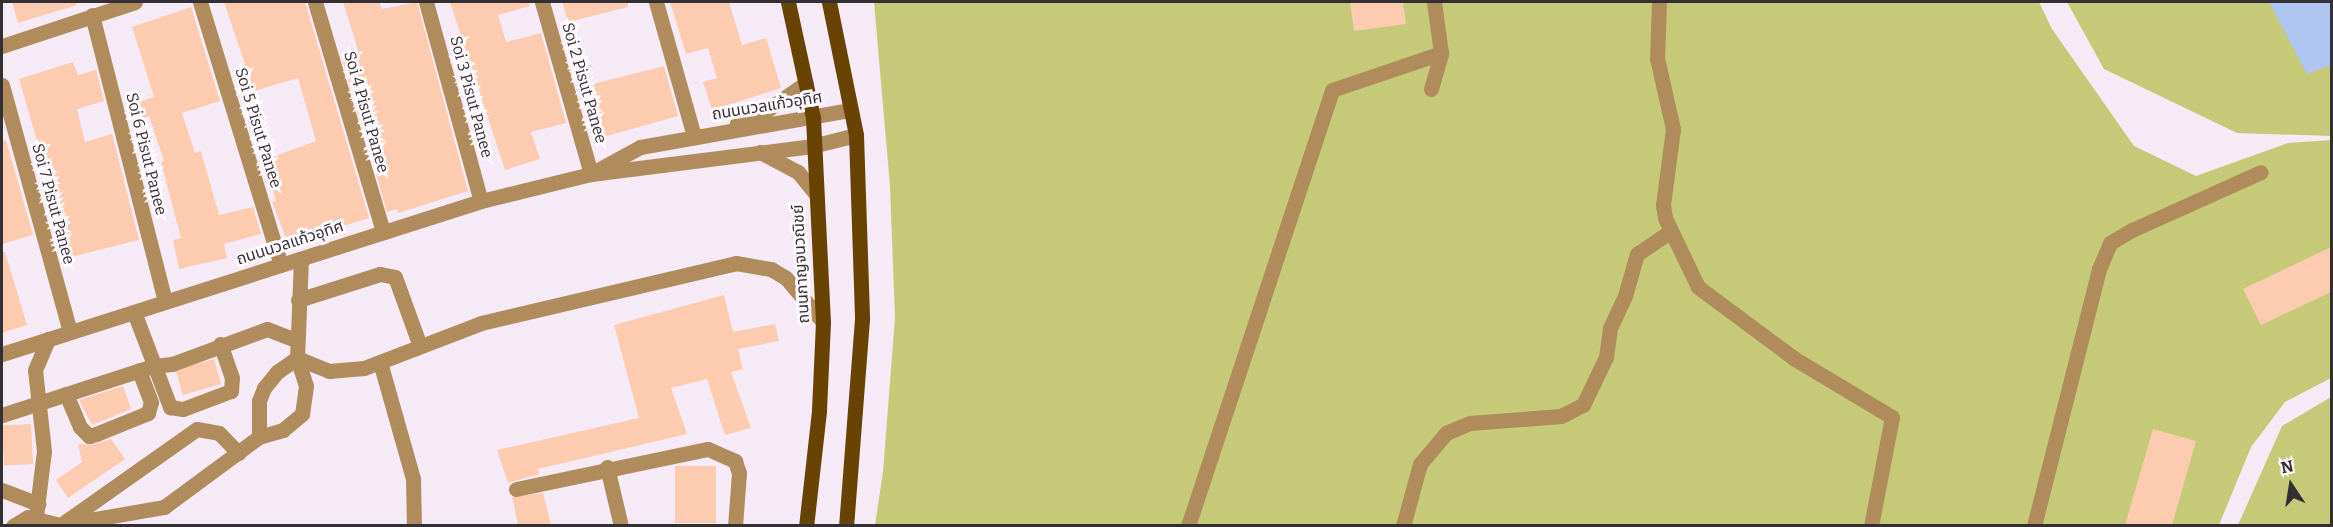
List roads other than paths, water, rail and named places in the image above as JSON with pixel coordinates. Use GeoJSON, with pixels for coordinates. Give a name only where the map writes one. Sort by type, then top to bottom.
{"type":"FeatureCollection","features":[{"type":"Feature","properties":{"kind":"main road","name":"ถนนกาญจนวณิชย์"},"geometry":{"type":"LineString","coordinates":[[788,2],[813,118],[812,146],[823,322],[819,411],[806,525]]}},
{"type":"Feature","properties":{"kind":"main road"},"geometry":{"type":"LineString","coordinates":[[829,2],[849,110],[856,135],[862,319],[846,525]]}},
{"type":"Feature","properties":{"kind":"street"},"geometry":{"type":"LineString","coordinates":[[2,46],[135,2]]}},
{"type":"Feature","properties":{"kind":"street","name":"Soi 5 Pisut Panee"},"geometry":{"type":"LineString","coordinates":[[200,2],[281,265]]}},
{"type":"Feature","properties":{"kind":"street","name":"Soi 4 Pisut Panee"},"geometry":{"type":"LineString","coordinates":[[315,2],[383,232]]}},
{"type":"Feature","properties":{"kind":"street","name":"Soi 3 Pisut Panee"},"geometry":{"type":"LineString","coordinates":[[426,2],[481,201]]}},
{"type":"Feature","properties":{"kind":"street","name":"Soi 2 Pisut Panee"},"geometry":{"type":"LineString","coordinates":[[542,2],[591,174]]}},
{"type":"Feature","properties":{"kind":"street"},"geometry":{"type":"LineString","coordinates":[[656,2],[694,136]]}},
{"type":"Feature","properties":{"kind":"street"},"geometry":{"type":"LineString","coordinates":[[1431,89],[1441,53],[1434,2]]}},
{"type":"Feature","properties":{"kind":"street"},"geometry":{"type":"LineString","coordinates":[[1659,2],[1657,58],[1673,129],[1663,205],[1671,231],[1698,287],[1795,359],[1892,417],[1871,525]]}},
{"type":"Feature","properties":{"kind":"street","name":"Soi 6 Pisut Panee"},"geometry":{"type":"LineString","coordinates":[[92,15],[165,302]]}},
{"type":"Feature","properties":{"kind":"street"},"geometry":{"type":"LineString","coordinates":[[1188,525],[1332,90],[1441,53]]}},
{"type":"Feature","properties":{"kind":"street"},"geometry":{"type":"LineString","coordinates":[[723,129],[766,110],[806,83]]}},
{"type":"Feature","properties":{"kind":"street","name":"Soi 7 Pisut Panee"},"geometry":{"type":"LineString","coordinates":[[2,85],[70,332]]}},
{"type":"Feature","properties":{"kind":"street","name":"ถนนนวลแก้วอุทิศ"},"geometry":{"type":"LineString","coordinates":[[591,174],[640,147],[723,129],[813,118],[849,110]]}},
{"type":"Feature","properties":{"kind":"street","name":"ถนนนวลแก้วอุทิศ"},"geometry":{"type":"LineString","coordinates":[[2,354],[481,201],[591,174],[812,146],[856,135]]}},
{"type":"Feature","properties":{"kind":"street"},"geometry":{"type":"LineString","coordinates":[[760,152],[798,172],[815,193]]}},
{"type":"Feature","properties":{"kind":"street"},"geometry":{"type":"LineString","coordinates":[[2034,525],[2099,268],[2110,243],[2132,230],[2261,172]]}},
{"type":"Feature","properties":{"kind":"street"},"geometry":{"type":"LineString","coordinates":[[1403,525],[1416,473],[1432,447],[1446,433],[1470,423],[1561,416],[1583,405],[1606,357],[1610,328],[1625,296],[1637,254],[1671,231]]}},
{"type":"Feature","properties":{"kind":"street"},"geometry":{"type":"LineString","coordinates":[[2,490],[60,525],[164,507],[259,437],[284,430],[302,414],[306,386],[297,358],[296,340],[301,259]]}},
{"type":"Feature","properties":{"kind":"street"},"geometry":{"type":"LineString","coordinates":[[297,358],[344,372],[380,362],[481,323],[736,263],[771,268],[786,278],[823,322]]}},
{"type":"Feature","properties":{"kind":"street"},"geometry":{"type":"LineString","coordinates":[[298,300],[380,274],[395,277],[420,346]]}},
{"type":"Feature","properties":{"kind":"street"},"geometry":{"type":"LineString","coordinates":[[66,394],[80,427],[88,436],[148,413],[151,402],[134,312]]}},
{"type":"Feature","properties":{"kind":"street"},"geometry":{"type":"LineString","coordinates":[[2,415],[146,368],[172,364],[220,344],[267,329],[296,340]]}},
{"type":"Feature","properties":{"kind":"street"},"geometry":{"type":"LineString","coordinates":[[37,510],[44,451],[35,370],[48,339]]}},
{"type":"Feature","properties":{"kind":"street"},"geometry":{"type":"LineString","coordinates":[[146,368],[170,407],[183,409],[231,391],[232,378],[220,344]]}},
{"type":"Feature","properties":{"kind":"street"},"geometry":{"type":"LineString","coordinates":[[259,437],[259,401],[264,388],[276,372],[297,358]]}},
{"type":"Feature","properties":{"kind":"street"},"geometry":{"type":"LineString","coordinates":[[380,362],[413,479],[414,525]]}},
{"type":"Feature","properties":{"kind":"street"},"geometry":{"type":"LineString","coordinates":[[60,525],[197,429],[219,433],[238,453]]}},
{"type":"Feature","properties":{"kind":"street"},"geometry":{"type":"LineString","coordinates":[[516,489],[607,467],[708,449],[724,454],[735,461],[739,473],[735,525]]}},
{"type":"Feature","properties":{"kind":"street"},"geometry":{"type":"LineString","coordinates":[[607,467],[621,525]]}},
{"type":"Feature","properties":{"kind":"street"},"geometry":{"type":"LineString","coordinates":[[13,525],[37,510]]}},
{"type":"Feature","properties":{"kind":"water"},"geometry":{"type":"Polygon","coordinates":[[[2269,2],[2331,2],[2331,65],[2307,74],[2269,2]]]}}]}
